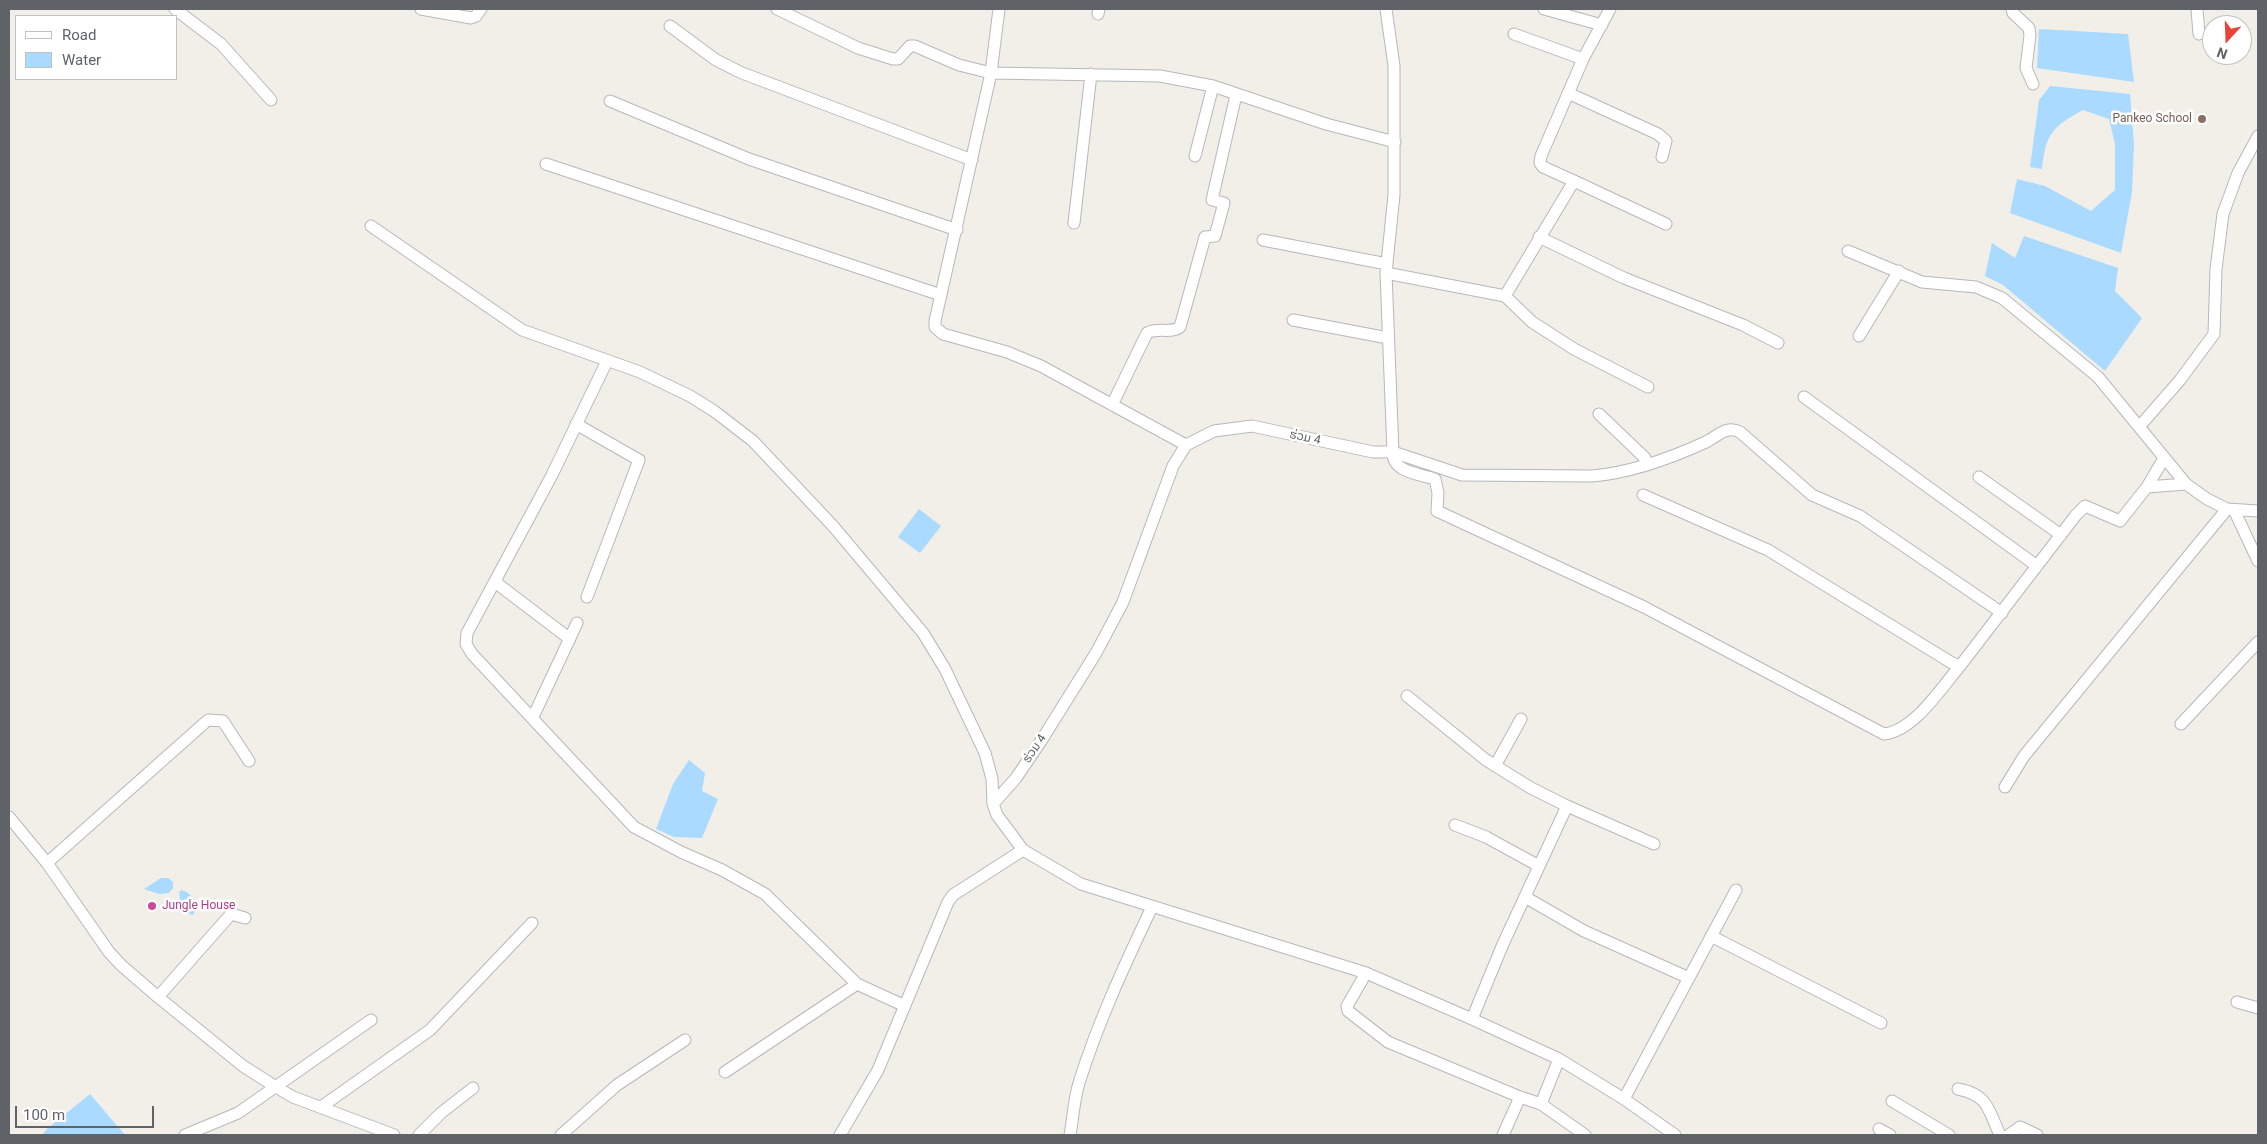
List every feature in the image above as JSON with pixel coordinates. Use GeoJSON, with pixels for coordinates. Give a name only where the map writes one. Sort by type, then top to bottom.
{"type":"FeatureCollection","features":[{"type":"Feature","properties":{"kind":"street"},"geometry":{"type":"LineString","coordinates":[[175,9],[221,44],[271,100]]}},
{"type":"Feature","properties":{"kind":"street"},"geometry":{"type":"LineString","coordinates":[[421,9],[471,18],[476,16],[481,9]]}},
{"type":"Feature","properties":{"kind":"street"},"geometry":{"type":"LineString","coordinates":[[777,9],[858,48],[893,58],[898,59],[910,46],[915,46],[959,65],[991,73],[1160,76],[1213,86],[1326,124],[1394,142]]}},
{"type":"Feature","properties":{"kind":"street"},"geometry":{"type":"LineString","coordinates":[[999,9],[991,73],[935,321],[935,328],[943,334],[1007,352],[1041,366],[1186,445]]}},
{"type":"Feature","properties":{"kind":"street"},"geometry":{"type":"LineString","coordinates":[[1386,9],[1394,66],[1394,195],[1387,269],[1393,460],[1397,466],[1435,479]]}},
{"type":"Feature","properties":{"kind":"street"},"geometry":{"type":"LineString","coordinates":[[1544,9],[1602,26]]}},
{"type":"Feature","properties":{"kind":"street"},"geometry":{"type":"LineString","coordinates":[[1610,9],[1583,59],[1541,156],[1540,163],[1666,224]]}},
{"type":"Feature","properties":{"kind":"street"},"geometry":{"type":"LineString","coordinates":[[2012,9],[2013,14],[2029,28],[2030,35],[2026,68],[2033,84]]}},
{"type":"Feature","properties":{"kind":"street"},"geometry":{"type":"LineString","coordinates":[[2197,9],[2199,34]]}},
{"type":"Feature","properties":{"kind":"street"},"geometry":{"type":"LineString","coordinates":[[670,26],[716,60],[742,73],[972,160]]}},
{"type":"Feature","properties":{"kind":"street"},"geometry":{"type":"LineString","coordinates":[[1514,34],[1583,59]]}},
{"type":"Feature","properties":{"kind":"street"},"geometry":{"type":"LineString","coordinates":[[1074,223],[1091,74]]}},
{"type":"Feature","properties":{"kind":"street"},"geometry":{"type":"LineString","coordinates":[[1195,156],[1213,86]]}},
{"type":"Feature","properties":{"kind":"street"},"geometry":{"type":"LineString","coordinates":[[1568,93],[1658,134],[1666,141],[1662,157]]}},
{"type":"Feature","properties":{"kind":"street"},"geometry":{"type":"LineString","coordinates":[[1112,405],[1148,333],[1153,330],[1176,331],[1180,327],[1205,236],[1215,236],[1224,203],[1212,200],[1236,95]]}},
{"type":"Feature","properties":{"kind":"street"},"geometry":{"type":"LineString","coordinates":[[610,101],[749,159],[957,230]]}},
{"type":"Feature","properties":{"kind":"street"},"geometry":{"type":"LineString","coordinates":[[2139,427],[2180,380],[2214,334],[2216,269],[2223,214],[2238,173],[2258,136]]}},
{"type":"Feature","properties":{"kind":"street"},"geometry":{"type":"LineString","coordinates":[[546,164],[941,295]]}},
{"type":"Feature","properties":{"kind":"street"},"geometry":{"type":"LineString","coordinates":[[1505,296],[1574,181]]}},
{"type":"Feature","properties":{"kind":"street"},"geometry":{"type":"LineString","coordinates":[[371,226],[522,330],[640,372],[690,396],[714,411],[753,441],[833,526],[924,633],[961,701],[985,754],[992,779],[993,804],[1004,827],[1024,850],[1081,884],[1366,973],[1472,1019],[1559,1059],[1624,1099],[1675,1135]]}},
{"type":"Feature","properties":{"kind":"street"},"geometry":{"type":"LineString","coordinates":[[1539,237],[1624,278],[1743,325],[1778,343]]}},
{"type":"Feature","properties":{"kind":"street"},"geometry":{"type":"LineString","coordinates":[[1264,240],[1505,296],[1532,322],[1560,340],[1648,387]]}},
{"type":"Feature","properties":{"kind":"street"},"geometry":{"type":"LineString","coordinates":[[1848,251],[1922,282],[1976,287],[2002,298],[2098,377],[2186,484],[2207,499],[2231,510],[2258,511]]}},
{"type":"Feature","properties":{"kind":"street"},"geometry":{"type":"LineString","coordinates":[[1859,336],[1899,271]]}},
{"type":"Feature","properties":{"kind":"street"},"geometry":{"type":"LineString","coordinates":[[1293,320],[1388,338]]}},
{"type":"Feature","properties":{"kind":"street"},"geometry":{"type":"LineString","coordinates":[[607,361],[468,633],[466,644],[472,654],[634,827],[681,852],[722,870],[765,894],[857,984],[905,1006]]}},
{"type":"Feature","properties":{"kind":"street"},"geometry":{"type":"LineString","coordinates":[[1804,397],[2037,566]]}},
{"type":"Feature","properties":{"kind":"street"},"geometry":{"type":"LineString","coordinates":[[1599,414],[1645,458],[1645,464]]}},
{"type":"Feature","properties":{"kind":"street"},"geometry":{"type":"LineString","coordinates":[[576,424],[640,460],[587,597]]}},
{"type":"Feature","properties":{"kind":"street","name":"ຮ່ວມ 4"},"geometry":{"type":"LineString","coordinates":[[993,804],[1016,778],[1096,653],[1123,602],[1173,466],[1186,445],[1214,430],[1252,426],[1373,452],[1393,452],[1462,475],[1592,476],[1612,474],[1645,464],[1707,442],[1726,430],[1734,429],[1740,432],[1812,495],[1860,516],[2002,612]]}},
{"type":"Feature","properties":{"kind":"street"},"geometry":{"type":"LineString","coordinates":[[1435,466],[1438,493],[1437,512],[1644,607],[1884,734],[1893,733],[1908,725],[1960,666],[2060,535],[2085,506],[2120,521],[2147,486],[2164,458]]}},
{"type":"Feature","properties":{"kind":"street"},"geometry":{"type":"LineString","coordinates":[[1979,477],[2060,535]]}},
{"type":"Feature","properties":{"kind":"street"},"geometry":{"type":"LineString","coordinates":[[2147,486],[2186,484]]}},
{"type":"Feature","properties":{"kind":"street"},"geometry":{"type":"LineString","coordinates":[[1643,495],[1768,550],[1952,663],[1960,666]]}},
{"type":"Feature","properties":{"kind":"street"},"geometry":{"type":"LineString","coordinates":[[2231,510],[2258,561]]}},
{"type":"Feature","properties":{"kind":"street"},"geometry":{"type":"LineString","coordinates":[[2005,787],[2024,756],[2231,510]]}},
{"type":"Feature","properties":{"kind":"street"},"geometry":{"type":"LineString","coordinates":[[495,582],[570,639]]}},
{"type":"Feature","properties":{"kind":"street"},"geometry":{"type":"LineString","coordinates":[[533,717],[577,623]]}},
{"type":"Feature","properties":{"kind":"street"},"geometry":{"type":"LineString","coordinates":[[2181,724],[2258,642]]}},
{"type":"Feature","properties":{"kind":"street"},"geometry":{"type":"LineString","coordinates":[[1407,696],[1495,766],[1531,788],[1654,844]]}},
{"type":"Feature","properties":{"kind":"street"},"geometry":{"type":"LineString","coordinates":[[47,863],[208,720],[223,721],[249,761]]}},
{"type":"Feature","properties":{"kind":"street"},"geometry":{"type":"LineString","coordinates":[[1495,766],[1521,720]]}},
{"type":"Feature","properties":{"kind":"street"},"geometry":{"type":"LineString","coordinates":[[1472,1019],[1525,897],[1568,806]]}},
{"type":"Feature","properties":{"kind":"street"},"geometry":{"type":"LineString","coordinates":[[9,817],[47,863],[109,952],[158,997],[243,1066],[276,1087],[294,1097],[394,1135]]}},
{"type":"Feature","properties":{"kind":"street"},"geometry":{"type":"LineString","coordinates":[[1455,825],[1486,836],[1540,866]]}},
{"type":"Feature","properties":{"kind":"street"},"geometry":{"type":"LineString","coordinates":[[840,1135],[878,1070],[953,895],[1024,850]]}},
{"type":"Feature","properties":{"kind":"street"},"geometry":{"type":"LineString","coordinates":[[1624,1099],[1736,890]]}},
{"type":"Feature","properties":{"kind":"street"},"geometry":{"type":"LineString","coordinates":[[1525,897],[1584,931],[1689,978]]}},
{"type":"Feature","properties":{"kind":"street"},"geometry":{"type":"LineString","coordinates":[[1070,1135],[1079,1084],[1106,1008],[1152,906]]}},
{"type":"Feature","properties":{"kind":"street"},"geometry":{"type":"LineString","coordinates":[[158,997],[232,914],[245,918]]}},
{"type":"Feature","properties":{"kind":"street"},"geometry":{"type":"LineString","coordinates":[[321,1107],[430,1030],[532,923]]}},
{"type":"Feature","properties":{"kind":"street"},"geometry":{"type":"LineString","coordinates":[[1712,936],[1881,1023]]}},
{"type":"Feature","properties":{"kind":"street"},"geometry":{"type":"LineString","coordinates":[[1366,973],[1347,1006],[1348,1011],[1388,1042],[1540,1104],[1585,1135]]}},
{"type":"Feature","properties":{"kind":"street"},"geometry":{"type":"LineString","coordinates":[[725,1072],[857,984]]}},
{"type":"Feature","properties":{"kind":"street"},"geometry":{"type":"LineString","coordinates":[[2237,1002],[2258,1008]]}},
{"type":"Feature","properties":{"kind":"street"},"geometry":{"type":"LineString","coordinates":[[185,1135],[238,1113],[371,1020]]}},
{"type":"Feature","properties":{"kind":"street"},"geometry":{"type":"LineString","coordinates":[[561,1135],[617,1085],[685,1040]]}},
{"type":"Feature","properties":{"kind":"street"},"geometry":{"type":"LineString","coordinates":[[1540,1104],[1559,1059]]}},
{"type":"Feature","properties":{"kind":"street"},"geometry":{"type":"LineString","coordinates":[[419,1135],[441,1113],[473,1088]]}},
{"type":"Feature","properties":{"kind":"street"},"geometry":{"type":"LineString","coordinates":[[1958,1089],[1976,1094],[1984,1099],[2000,1135]]}},
{"type":"Feature","properties":{"kind":"street"},"geometry":{"type":"LineString","coordinates":[[1503,1135],[1520,1097]]}},
{"type":"Feature","properties":{"kind":"street"},"geometry":{"type":"LineString","coordinates":[[1892,1101],[1949,1135]]}},
{"type":"Feature","properties":{"kind":"street"},"geometry":{"type":"LineString","coordinates":[[2009,1135],[2020,1127],[2037,1135]]}},
{"type":"Feature","properties":{"kind":"street"},"geometry":{"type":"LineString","coordinates":[[1879,1129],[1890,1135]]}},
{"type":"Feature","properties":{"kind":"water"},"geometry":{"type":"Polygon","coordinates":[[[2039,29],[2128,34],[2134,82],[2037,68],[2039,29]]]}},
{"type":"Feature","properties":{"kind":"water"},"geometry":{"type":"Polygon","coordinates":[[[2050,86],[2130,94],[2134,144],[2132,192],[2121,253],[2010,213],[2017,179],[2045,186],[2091,211],[2115,190],[2115,144],[2109,119],[2083,110],[2064,121],[2052,132],[2046,147],[2042,169],[2030,167],[2039,100],[2050,86]]]}},
{"type":"Feature","properties":{"kind":"water"},"geometry":{"type":"Polygon","coordinates":[[[2024,236],[2118,268],[2115,291],[2142,318],[2105,371],[2003,285],[1985,276],[1992,243],[2015,258],[2024,236]]]}},
{"type":"Feature","properties":{"kind":"water"},"geometry":{"type":"Polygon","coordinates":[[[919,509],[941,526],[920,553],[898,537],[919,509]]]}},
{"type":"Feature","properties":{"kind":"water"},"geometry":{"type":"Polygon","coordinates":[[[689,760],[705,773],[702,791],[718,799],[702,838],[674,837],[656,829],[673,784],[689,760]]]}},
{"type":"Feature","properties":{"kind":"water"},"geometry":{"type":"Polygon","coordinates":[[[161,878],[168,878],[173,882],[173,888],[169,893],[159,894],[144,889],[161,878]]]}},
{"type":"Feature","properties":{"kind":"water"},"geometry":{"type":"Polygon","coordinates":[[[182,890],[188,893],[194,900],[196,909],[193,915],[183,912],[184,904],[180,900],[179,892],[182,890]]]}},
{"type":"Feature","properties":{"kind":"water"},"geometry":{"type":"Polygon","coordinates":[[[90,1094],[125,1135],[42,1135],[47,1129],[90,1094]]]}},
{"type":"Feature","properties":{"kind":"place","name":"Pankeo School"},"geometry":{"type":"Point","coordinates":[2202,119]}},
{"type":"Feature","properties":{"kind":"place","name":"Jungle House"},"geometry":{"type":"Point","coordinates":[152,906]}}]}
